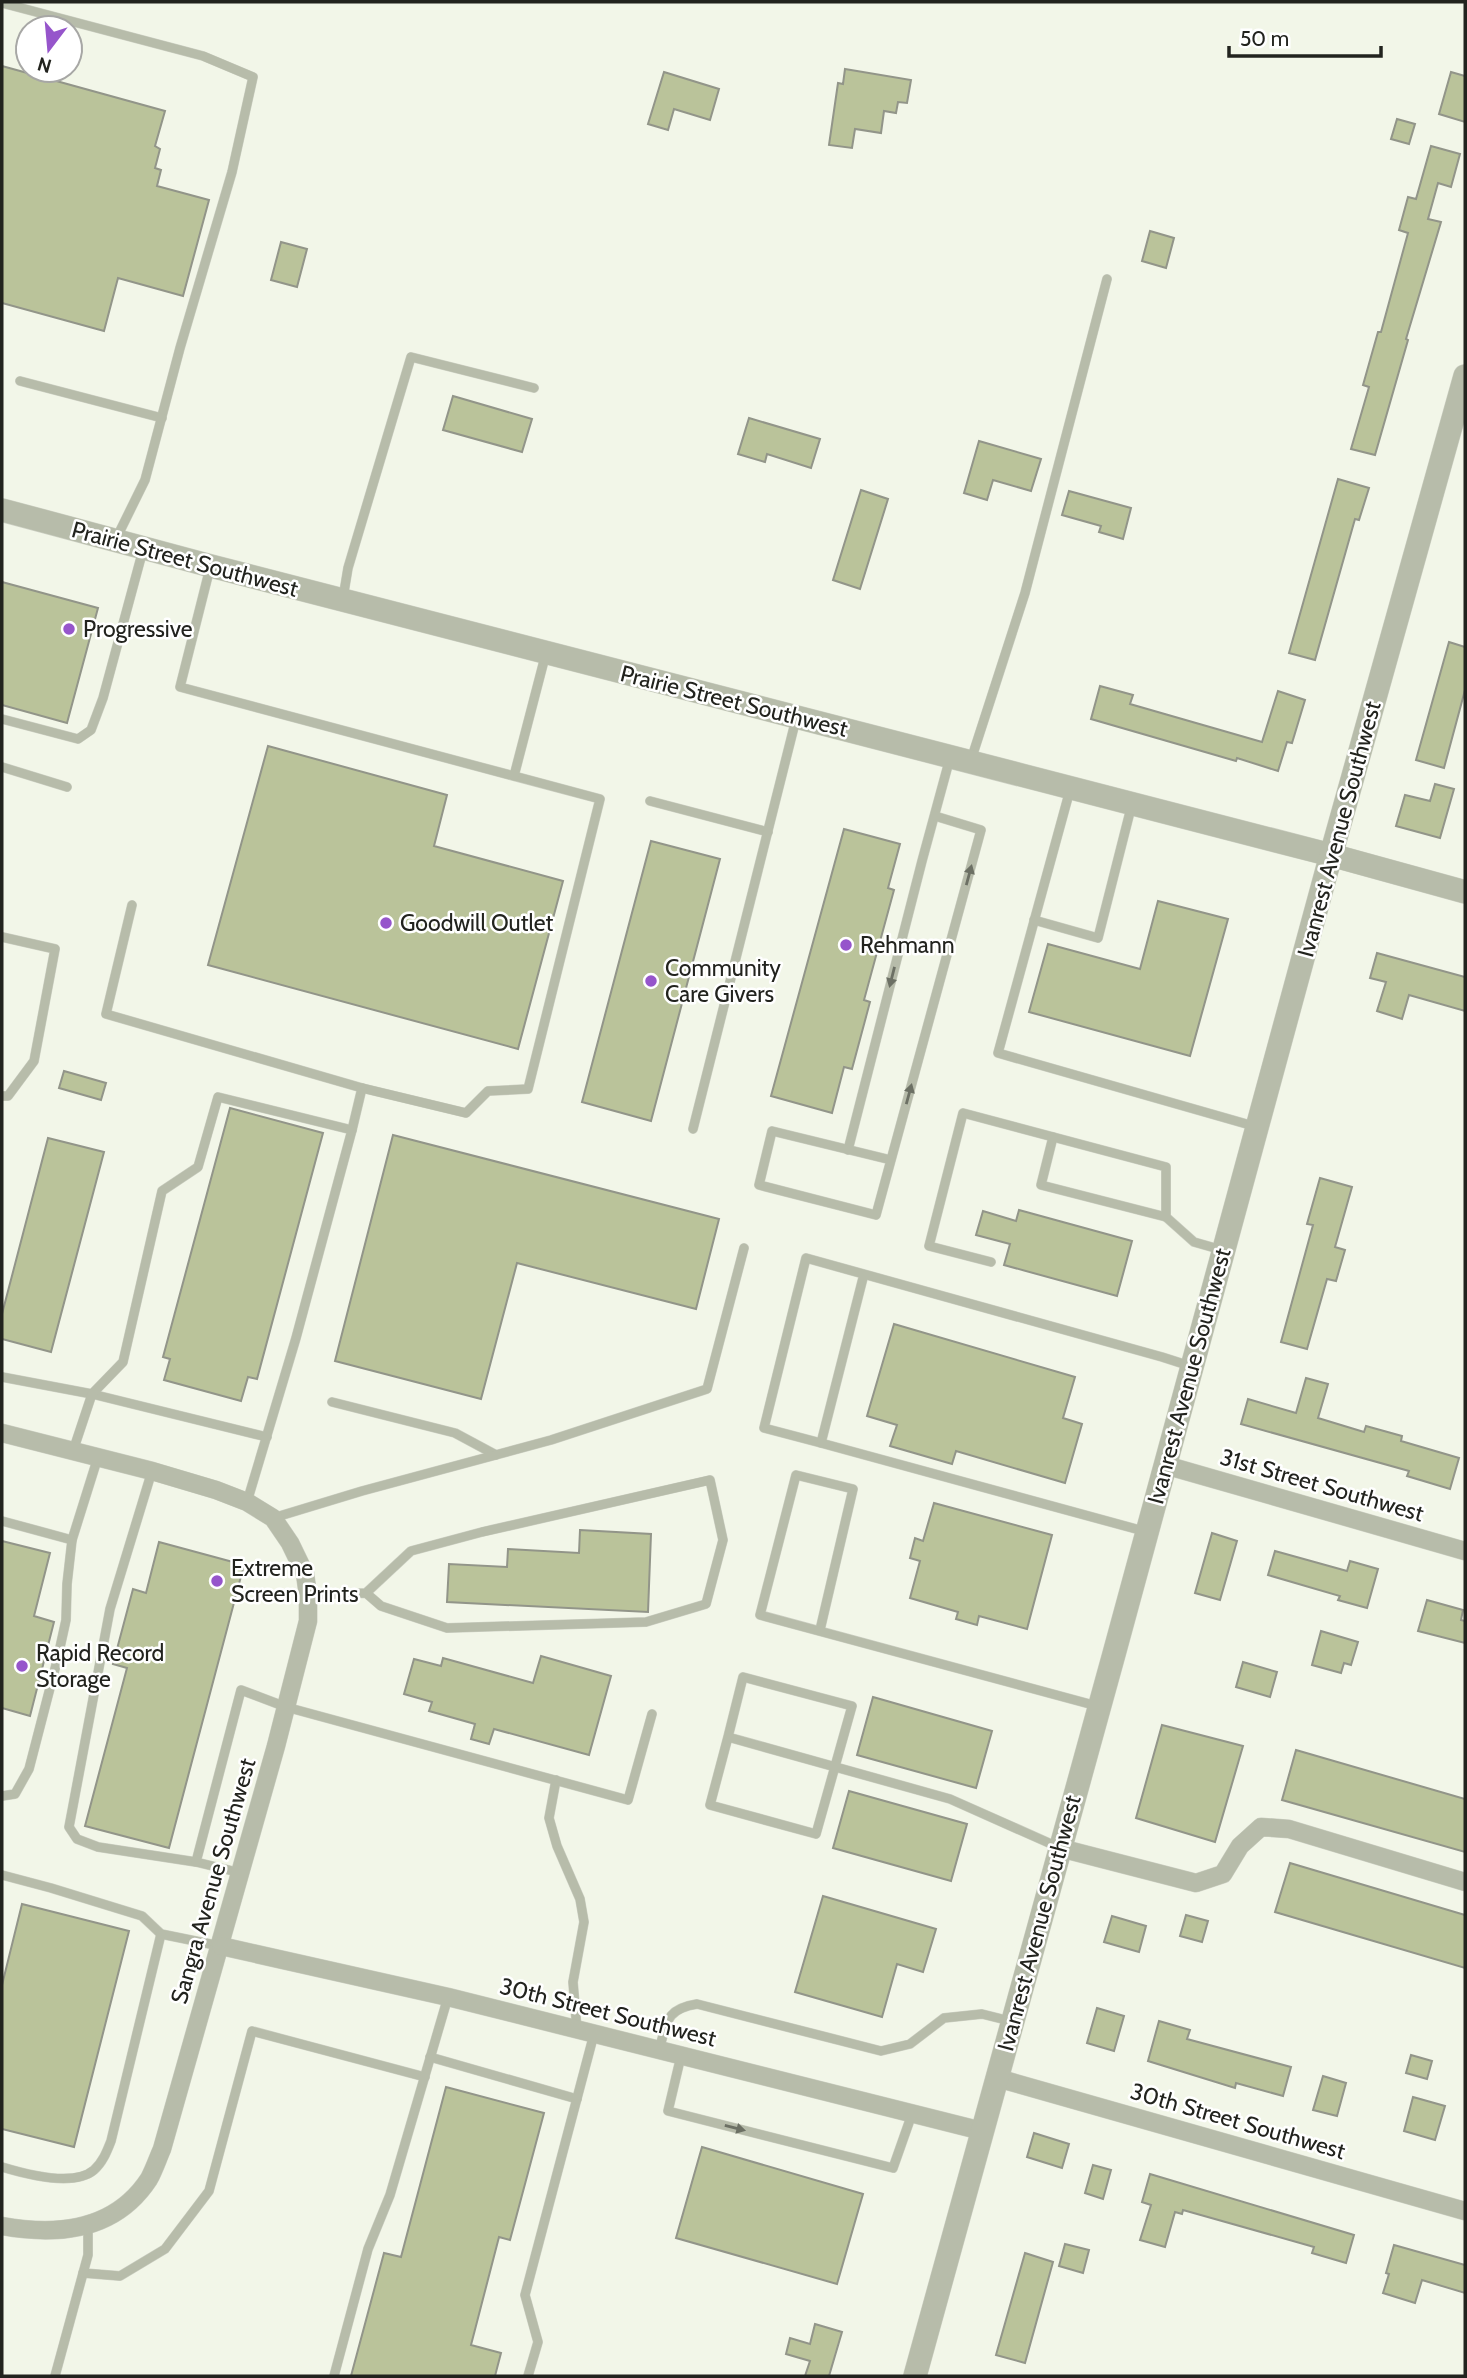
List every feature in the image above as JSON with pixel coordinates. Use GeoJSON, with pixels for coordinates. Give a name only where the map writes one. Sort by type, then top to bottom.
{"type":"FeatureCollection","features":[{"type":"Feature","properties":{"kind":"street","name":"Ivanrest Avenue Southwest"},"geometry":{"type":"LineString","coordinates":[[915,2376],[1331,855],[1452,439],[1465,376]]}},
{"type":"Feature","properties":{"kind":"street","name":"Prairie Street Southwest"},"geometry":{"type":"LineString","coordinates":[[2,510],[1133,803],[1465,892]]}},
{"type":"Feature","properties":{"kind":"street"},"geometry":{"type":"LineString","coordinates":[[2,1433],[216,1490],[247,1502],[272,1518]]}},
{"type":"Feature","properties":{"kind":"street","name":"31st Street Southwest"},"geometry":{"type":"LineString","coordinates":[[1165,1465],[1465,1551]]}},
{"type":"Feature","properties":{"kind":"street","name":"Sangra Avenue Southwest"},"geometry":{"type":"LineString","coordinates":[[2,2226],[64,2231],[88,2226],[130,2200],[149,2179],[162,2149],[221,1946],[308,1621],[308,1595],[304,1574],[290,1543],[272,1518]]}},
{"type":"Feature","properties":{"kind":"street"},"geometry":{"type":"LineString","coordinates":[[1060,1848],[1196,1883],[1223,1874],[1240,1846],[1261,1827],[1289,1829],[1465,1882]]}},
{"type":"Feature","properties":{"kind":"street","name":"30th Street Southwest"},"geometry":{"type":"LineString","coordinates":[[221,1946],[448,1997],[982,2131]]}},
{"type":"Feature","properties":{"kind":"street","name":"30th Street Southwest"},"geometry":{"type":"LineString","coordinates":[[997,2078],[1465,2211]]}},
{"type":"Feature","properties":{"kind":"lane"},"geometry":{"type":"LineString","coordinates":[[2,3],[203,56],[253,78],[232,172],[145,480],[115,540]]}},
{"type":"Feature","properties":{"kind":"lane"},"geometry":{"type":"LineString","coordinates":[[848,1150],[935,816],[961,759],[1024,593],[1107,279]]}},
{"type":"Feature","properties":{"kind":"lane"},"geometry":{"type":"LineString","coordinates":[[342,600],[348,568],[411,357],[534,388]]}},
{"type":"Feature","properties":{"kind":"lane"},"geometry":{"type":"LineString","coordinates":[[20,381],[162,418]]}},
{"type":"Feature","properties":{"kind":"lane"},"geometry":{"type":"LineString","coordinates":[[2,719],[78,739],[90,730],[103,698],[144,548]]}},
{"type":"Feature","properties":{"kind":"lane"},"geometry":{"type":"LineString","coordinates":[[132,905],[106,1014],[362,1088],[466,1113],[488,1091],[528,1089],[600,799],[180,687],[211,566]]}},
{"type":"Feature","properties":{"kind":"lane"},"geometry":{"type":"LineString","coordinates":[[514,776],[546,652]]}},
{"type":"Feature","properties":{"kind":"lane"},"geometry":{"type":"LineString","coordinates":[[693,1129],[796,717]]}},
{"type":"Feature","properties":{"kind":"lane"},"geometry":{"type":"LineString","coordinates":[[2,767],[67,787]]}},
{"type":"Feature","properties":{"kind":"lane"},"geometry":{"type":"LineString","coordinates":[[1071,788],[998,1053],[1257,1127]]}},
{"type":"Feature","properties":{"kind":"lane"},"geometry":{"type":"LineString","coordinates":[[650,801],[768,832]]}},
{"type":"Feature","properties":{"kind":"lane"},"geometry":{"type":"LineString","coordinates":[[1034,920],[1098,938],[1133,803]]}},
{"type":"Feature","properties":{"kind":"lane"},"geometry":{"type":"LineString","coordinates":[[891,1160],[772,1132],[759,1185],[876,1215],[891,1160],[981,830],[935,816]]}},
{"type":"Feature","properties":{"kind":"lane"},"geometry":{"type":"LineString","coordinates":[[2,936],[55,949],[34,1061],[8,1096],[2,1096]]}},
{"type":"Feature","properties":{"kind":"lane"},"geometry":{"type":"LineString","coordinates":[[247,1502],[296,1338],[362,1088]]}},
{"type":"Feature","properties":{"kind":"lane"},"geometry":{"type":"LineString","coordinates":[[73,1451],[92,1394],[123,1362],[162,1191],[198,1167],[218,1097],[352,1130]]}},
{"type":"Feature","properties":{"kind":"lane"},"geometry":{"type":"LineString","coordinates":[[992,1262],[929,1246],[963,1113],[1166,1167],[1166,1217]]}},
{"type":"Feature","properties":{"kind":"lane"},"geometry":{"type":"LineString","coordinates":[[1053,1137],[1041,1185],[1166,1217],[1194,1242],[1224,1250]]}},
{"type":"Feature","properties":{"kind":"lane"},"geometry":{"type":"LineString","coordinates":[[272,1518],[362,1490],[551,1440],[707,1389],[744,1248]]}},
{"type":"Feature","properties":{"kind":"lane"},"geometry":{"type":"LineString","coordinates":[[1147,1532],[764,1428],[806,1258],[1192,1367]]}},
{"type":"Feature","properties":{"kind":"lane"},"geometry":{"type":"LineString","coordinates":[[821,1443],[864,1274]]}},
{"type":"Feature","properties":{"kind":"lane"},"geometry":{"type":"LineString","coordinates":[[2,1377],[92,1394],[267,1437]]}},
{"type":"Feature","properties":{"kind":"lane"},"geometry":{"type":"LineString","coordinates":[[332,1402],[455,1433],[496,1455]]}},
{"type":"Feature","properties":{"kind":"lane"},"geometry":{"type":"LineString","coordinates":[[2,1796],[15,1794],[29,1769],[66,1620],[72,1540],[98,1457]]}},
{"type":"Feature","properties":{"kind":"lane"},"geometry":{"type":"LineString","coordinates":[[152,1471],[110,1609],[69,1827],[77,1839],[99,1847],[196,1862],[241,1873]]}},
{"type":"Feature","properties":{"kind":"lane"},"geometry":{"type":"LineString","coordinates":[[820,1630],[853,1489],[796,1475],[760,1615],[1099,1706]]}},
{"type":"Feature","properties":{"kind":"lane"},"geometry":{"type":"LineString","coordinates":[[308,1595],[366,1593],[411,1551],[710,1480],[723,1540],[706,1604],[646,1622],[447,1628],[381,1606],[366,1593]]}},
{"type":"Feature","properties":{"kind":"lane"},"geometry":{"type":"LineString","coordinates":[[2,1521],[72,1540]]}},
{"type":"Feature","properties":{"kind":"lane"},"geometry":{"type":"LineString","coordinates":[[743,1677],[852,1706],[816,1834],[710,1805],[728,1737],[743,1677]]}},
{"type":"Feature","properties":{"kind":"lane"},"geometry":{"type":"LineString","coordinates":[[196,1862],[241,1690],[286,1707],[628,1800],[652,1714]]}},
{"type":"Feature","properties":{"kind":"lane"},"geometry":{"type":"LineString","coordinates":[[728,1737],[950,1799],[1060,1848]]}},
{"type":"Feature","properties":{"kind":"lane"},"geometry":{"type":"LineString","coordinates":[[555,1780],[549,1818],[557,1846],[580,1899],[584,1922],[573,1982],[577,2029]]}},
{"type":"Feature","properties":{"kind":"lane"},"geometry":{"type":"LineString","coordinates":[[2,1875],[142,1916],[161,1934],[221,1946]]}},
{"type":"Feature","properties":{"kind":"lane"},"geometry":{"type":"LineString","coordinates":[[2,2167],[26,2174],[66,2179],[93,2171],[104,2158],[111,2141],[161,1934]]}},
{"type":"Feature","properties":{"kind":"lane"},"geometry":{"type":"LineString","coordinates":[[334,2376],[368,2249],[390,2195],[448,1997]]}},
{"type":"Feature","properties":{"kind":"lane"},"geometry":{"type":"LineString","coordinates":[[659,2050],[668,2019],[680,2007],[697,2004],[881,2051],[910,2044],[944,2018],[982,2014],[1012,2022]]}},
{"type":"Feature","properties":{"kind":"lane"},"geometry":{"type":"LineString","coordinates":[[83,2273],[120,2276],[165,2249],[209,2191],[252,2031],[425,2077]]}},
{"type":"Feature","properties":{"kind":"lane"},"geometry":{"type":"LineString","coordinates":[[528,2376],[538,2342],[525,2295],[594,2034]]}},
{"type":"Feature","properties":{"kind":"lane"},"geometry":{"type":"LineString","coordinates":[[681,2056],[668,2111],[893,2168],[912,2113]]}},
{"type":"Feature","properties":{"kind":"lane"},"geometry":{"type":"LineString","coordinates":[[430,2057],[577,2099]]}},
{"type":"Feature","properties":{"kind":"lane"},"geometry":{"type":"LineString","coordinates":[[55,2376],[88,2255],[88,2226]]}},
{"type":"Feature","properties":{"kind":"building"},"geometry":{"type":"Polygon","coordinates":[[[2,66],[14,69],[14,84],[67,84],[165,111],[155,146],[160,149],[155,168],[161,170],[157,186],[209,200],[183,296],[118,278],[104,331],[2,303],[2,66]]]}},
{"type":"Feature","properties":{"kind":"building"},"geometry":{"type":"Polygon","coordinates":[[[845,69],[911,80],[907,103],[898,102],[896,113],[884,111],[881,133],[855,129],[852,148],[829,145],[838,83],[843,84],[845,69]]]}},
{"type":"Feature","properties":{"kind":"building"},"geometry":{"type":"Polygon","coordinates":[[[664,72],[719,89],[710,120],[674,109],[668,130],[648,124],[664,72]]]}},
{"type":"Feature","properties":{"kind":"building"},"geometry":{"type":"Polygon","coordinates":[[[1451,72],[1465,76],[1465,122],[1439,114],[1451,72]]]}},
{"type":"Feature","properties":{"kind":"building"},"geometry":{"type":"Polygon","coordinates":[[[1397,119],[1415,124],[1409,144],[1391,139],[1397,119]]]}},
{"type":"Feature","properties":{"kind":"building"},"geometry":{"type":"Polygon","coordinates":[[[1431,146],[1460,154],[1451,187],[1438,183],[1428,219],[1441,222],[1375,455],[1351,449],[1369,387],[1363,385],[1378,332],[1381,332],[1408,233],[1399,230],[1408,197],[1416,199],[1431,146]]]}},
{"type":"Feature","properties":{"kind":"building"},"geometry":{"type":"Polygon","coordinates":[[[1150,231],[1174,238],[1166,268],[1142,261],[1150,231]]]}},
{"type":"Feature","properties":{"kind":"building"},"geometry":{"type":"Polygon","coordinates":[[[281,242],[307,249],[297,287],[271,280],[281,242]]]}},
{"type":"Feature","properties":{"kind":"building"},"geometry":{"type":"Polygon","coordinates":[[[453,396],[532,419],[522,452],[443,430],[453,396]]]}},
{"type":"Feature","properties":{"kind":"building"},"geometry":{"type":"Polygon","coordinates":[[[749,418],[820,439],[811,468],[767,454],[765,462],[738,454],[749,418]]]}},
{"type":"Feature","properties":{"kind":"building"},"geometry":{"type":"Polygon","coordinates":[[[979,441],[1041,459],[1031,491],[993,480],[987,500],[964,493],[979,441]]]}},
{"type":"Feature","properties":{"kind":"building"},"geometry":{"type":"Polygon","coordinates":[[[1338,479],[1369,488],[1359,520],[1355,519],[1315,660],[1289,653],[1338,479]]]}},
{"type":"Feature","properties":{"kind":"building"},"geometry":{"type":"Polygon","coordinates":[[[861,490],[888,499],[860,589],[833,580],[861,490]]]}},
{"type":"Feature","properties":{"kind":"building"},"geometry":{"type":"Polygon","coordinates":[[[1069,491],[1131,508],[1123,539],[1099,532],[1101,526],[1062,515],[1069,491]]]}},
{"type":"Feature","properties":{"kind":"building"},"geometry":{"type":"Polygon","coordinates":[[[2,582],[98,608],[67,723],[2,705],[2,582]]]}},
{"type":"Feature","properties":{"kind":"building"},"geometry":{"type":"Polygon","coordinates":[[[1449,642],[1465,647],[1465,690],[1444,768],[1416,760],[1449,642]]]}},
{"type":"Feature","properties":{"kind":"building"},"geometry":{"type":"Polygon","coordinates":[[[1100,686],[1133,695],[1130,704],[1262,742],[1278,691],[1305,700],[1292,743],[1287,742],[1278,771],[1091,719],[1100,686]]]}},
{"type":"Feature","properties":{"kind":"building","name":"Goodwill Outlet"},"geometry":{"type":"Polygon","coordinates":[[[268,746],[447,795],[434,846],[563,881],[518,1049],[208,965],[268,746]]]}},
{"type":"Feature","properties":{"kind":"building"},"geometry":{"type":"Polygon","coordinates":[[[1435,784],[1454,789],[1440,838],[1396,826],[1405,795],[1430,801],[1435,784]]]}},
{"type":"Feature","properties":{"kind":"building","name":"Rehmann"},"geometry":{"type":"Polygon","coordinates":[[[844,829],[900,844],[888,888],[894,890],[864,1000],[870,1002],[852,1069],[844,1067],[832,1113],[771,1096],[844,829]]]}},
{"type":"Feature","properties":{"kind":"building","name":"Community Care Givers"},"geometry":{"type":"Polygon","coordinates":[[[651,841],[720,859],[651,1121],[582,1102],[651,841]]]}},
{"type":"Feature","properties":{"kind":"building"},"geometry":{"type":"Polygon","coordinates":[[[1158,901],[1228,919],[1190,1056],[1029,1012],[1048,944],[1140,969],[1158,901]]]}},
{"type":"Feature","properties":{"kind":"building"},"geometry":{"type":"Polygon","coordinates":[[[1377,953],[1465,977],[1465,1011],[1409,995],[1402,1019],[1377,1011],[1386,982],[1370,978],[1377,953]]]}},
{"type":"Feature","properties":{"kind":"building"},"geometry":{"type":"Polygon","coordinates":[[[64,1071],[106,1083],[101,1100],[59,1088],[64,1071]]]}},
{"type":"Feature","properties":{"kind":"building"},"geometry":{"type":"Polygon","coordinates":[[[230,1108],[323,1133],[257,1379],[248,1377],[241,1401],[164,1380],[170,1359],[163,1357],[230,1108]]]}},
{"type":"Feature","properties":{"kind":"building"},"geometry":{"type":"Polygon","coordinates":[[[393,1135],[719,1219],[696,1309],[517,1263],[481,1399],[335,1361],[393,1135]]]}},
{"type":"Feature","properties":{"kind":"building"},"geometry":{"type":"Polygon","coordinates":[[[48,1138],[104,1152],[51,1352],[2,1339],[2,1314],[48,1138]]]}},
{"type":"Feature","properties":{"kind":"building"},"geometry":{"type":"Polygon","coordinates":[[[1320,1178],[1352,1187],[1335,1247],[1345,1250],[1336,1281],[1327,1279],[1307,1349],[1281,1342],[1313,1225],[1307,1224],[1320,1178]]]}},
{"type":"Feature","properties":{"kind":"building"},"geometry":{"type":"Polygon","coordinates":[[[1019,1210],[1132,1241],[1117,1296],[1004,1265],[1010,1244],[976,1235],[983,1211],[1016,1221],[1019,1210]]]}},
{"type":"Feature","properties":{"kind":"building"},"geometry":{"type":"Polygon","coordinates":[[[894,1324],[1075,1377],[1063,1418],[1082,1424],[1065,1483],[956,1451],[952,1464],[890,1446],[897,1425],[867,1416],[894,1324]]]}},
{"type":"Feature","properties":{"kind":"building"},"geometry":{"type":"Polygon","coordinates":[[[1306,1378],[1328,1384],[1318,1418],[1364,1432],[1366,1426],[1402,1436],[1401,1441],[1459,1458],[1450,1489],[1407,1476],[1409,1471],[1241,1424],[1248,1399],[1296,1413],[1306,1378]]]}},
{"type":"Feature","properties":{"kind":"building"},"geometry":{"type":"Polygon","coordinates":[[[934,1503],[1052,1535],[1027,1629],[979,1616],[977,1625],[956,1619],[958,1612],[910,1598],[920,1561],[910,1558],[915,1538],[923,1541],[934,1503]]]}},
{"type":"Feature","properties":{"kind":"building"},"geometry":{"type":"Polygon","coordinates":[[[580,1530],[651,1534],[648,1612],[447,1602],[449,1564],[507,1567],[508,1549],[579,1553],[580,1530]]]}},
{"type":"Feature","properties":{"kind":"building"},"geometry":{"type":"Polygon","coordinates":[[[1212,1533],[1237,1541],[1220,1600],[1195,1593],[1212,1533]]]}},
{"type":"Feature","properties":{"kind":"building","name":"Rapid Record Storage"},"geometry":{"type":"Polygon","coordinates":[[[2,1541],[50,1553],[34,1616],[54,1622],[30,1716],[2,1708],[2,1541]]]}},
{"type":"Feature","properties":{"kind":"building"},"geometry":{"type":"Polygon","coordinates":[[[159,1542],[244,1565],[169,1848],[85,1826],[127,1668],[113,1664],[133,1589],[146,1593],[159,1542]]]}},
{"type":"Feature","properties":{"kind":"building"},"geometry":{"type":"Polygon","coordinates":[[[1275,1551],[1347,1571],[1350,1561],[1378,1569],[1367,1608],[1338,1600],[1340,1596],[1268,1575],[1275,1551]]]}},
{"type":"Feature","properties":{"kind":"building"},"geometry":{"type":"Polygon","coordinates":[[[1427,1600],[1463,1610],[1461,1620],[1465,1621],[1465,1643],[1418,1631],[1427,1600]]]}},
{"type":"Feature","properties":{"kind":"building"},"geometry":{"type":"Polygon","coordinates":[[[1321,1631],[1358,1642],[1351,1665],[1344,1663],[1341,1673],[1312,1665],[1321,1631]]]}},
{"type":"Feature","properties":{"kind":"building"},"geometry":{"type":"Polygon","coordinates":[[[541,1656],[611,1676],[589,1755],[494,1729],[489,1744],[471,1739],[475,1724],[429,1711],[432,1702],[404,1694],[414,1659],[441,1666],[443,1658],[533,1683],[541,1656]]]}},
{"type":"Feature","properties":{"kind":"building"},"geometry":{"type":"Polygon","coordinates":[[[1243,1662],[1277,1672],[1270,1697],[1236,1687],[1243,1662]]]}},
{"type":"Feature","properties":{"kind":"building"},"geometry":{"type":"Polygon","coordinates":[[[873,1697],[992,1731],[976,1788],[857,1755],[873,1697]]]}},
{"type":"Feature","properties":{"kind":"building"},"geometry":{"type":"Polygon","coordinates":[[[1162,1725],[1243,1746],[1215,1842],[1136,1818],[1162,1725]]]}},
{"type":"Feature","properties":{"kind":"building"},"geometry":{"type":"Polygon","coordinates":[[[1296,1750],[1465,1799],[1465,1852],[1282,1800],[1296,1750]]]}},
{"type":"Feature","properties":{"kind":"building"},"geometry":{"type":"Polygon","coordinates":[[[849,1791],[967,1824],[951,1881],[833,1848],[849,1791]]]}},
{"type":"Feature","properties":{"kind":"building"},"geometry":{"type":"Polygon","coordinates":[[[1290,1863],[1465,1915],[1465,1968],[1275,1912],[1290,1863]]]}},
{"type":"Feature","properties":{"kind":"building"},"geometry":{"type":"Polygon","coordinates":[[[823,1896],[936,1929],[923,1972],[897,1964],[882,2017],[795,1992],[823,1896]]]}},
{"type":"Feature","properties":{"kind":"building"},"geometry":{"type":"Polygon","coordinates":[[[22,1904],[129,1931],[74,2147],[2,2129],[2,1985],[22,1904]]]}},
{"type":"Feature","properties":{"kind":"building"},"geometry":{"type":"Polygon","coordinates":[[[1186,1915],[1208,1921],[1202,1942],[1180,1936],[1186,1915]]]}},
{"type":"Feature","properties":{"kind":"building"},"geometry":{"type":"Polygon","coordinates":[[[1112,1916],[1146,1926],[1139,1952],[1104,1942],[1112,1916]]]}},
{"type":"Feature","properties":{"kind":"building"},"geometry":{"type":"Polygon","coordinates":[[[1097,2008],[1124,2016],[1114,2051],[1087,2043],[1097,2008]]]}},
{"type":"Feature","properties":{"kind":"building"},"geometry":{"type":"Polygon","coordinates":[[[1159,2021],[1190,2030],[1187,2039],[1291,2067],[1283,2096],[1236,2083],[1235,2088],[1148,2061],[1159,2021]]]}},
{"type":"Feature","properties":{"kind":"building"},"geometry":{"type":"Polygon","coordinates":[[[1411,2055],[1432,2061],[1427,2079],[1406,2073],[1411,2055]]]}},
{"type":"Feature","properties":{"kind":"building"},"geometry":{"type":"Polygon","coordinates":[[[1323,2076],[1346,2083],[1337,2116],[1313,2110],[1323,2076]]]}},
{"type":"Feature","properties":{"kind":"building"},"geometry":{"type":"Polygon","coordinates":[[[446,2087],[544,2113],[510,2240],[499,2237],[471,2345],[501,2353],[495,2376],[351,2376],[384,2253],[401,2257],[446,2087]]]}},
{"type":"Feature","properties":{"kind":"building"},"geometry":{"type":"Polygon","coordinates":[[[1413,2097],[1445,2106],[1435,2140],[1404,2131],[1413,2097]]]}},
{"type":"Feature","properties":{"kind":"building"},"geometry":{"type":"Polygon","coordinates":[[[1034,2133],[1069,2144],[1062,2168],[1027,2157],[1034,2133]]]}},
{"type":"Feature","properties":{"kind":"building"},"geometry":{"type":"Polygon","coordinates":[[[702,2147],[863,2194],[837,2284],[676,2238],[702,2147]]]}},
{"type":"Feature","properties":{"kind":"building"},"geometry":{"type":"Polygon","coordinates":[[[1093,2165],[1111,2170],[1103,2199],[1085,2193],[1093,2165]]]}},
{"type":"Feature","properties":{"kind":"building"},"geometry":{"type":"Polygon","coordinates":[[[1150,2174],[1354,2235],[1346,2263],[1312,2253],[1314,2247],[1183,2210],[1182,2214],[1175,2212],[1165,2247],[1140,2240],[1151,2205],[1142,2202],[1150,2174]]]}},
{"type":"Feature","properties":{"kind":"building"},"geometry":{"type":"Polygon","coordinates":[[[1065,2244],[1089,2250],[1083,2273],[1059,2266],[1065,2244]]]}},
{"type":"Feature","properties":{"kind":"building"},"geometry":{"type":"Polygon","coordinates":[[[1394,2245],[1465,2265],[1465,2293],[1422,2280],[1415,2303],[1383,2293],[1394,2245]]]}},
{"type":"Feature","properties":{"kind":"building"},"geometry":{"type":"Polygon","coordinates":[[[1025,2253],[1053,2262],[1025,2363],[996,2355],[1025,2253]]]}},
{"type":"Feature","properties":{"kind":"building"},"geometry":{"type":"Polygon","coordinates":[[[815,2324],[842,2332],[829,2376],[805,2376],[810,2361],[786,2354],[790,2338],[810,2344],[815,2324]]]}},
{"type":"Feature","properties":{"kind":"place","name":"Progressive"},"geometry":{"type":"Point","coordinates":[69,629]}},
{"type":"Feature","properties":{"kind":"place","name":"Goodwill Outlet"},"geometry":{"type":"Point","coordinates":[386,923]}},
{"type":"Feature","properties":{"kind":"place","name":"Rehmann"},"geometry":{"type":"Point","coordinates":[846,945]}},
{"type":"Feature","properties":{"kind":"place","name":"Community Care Givers"},"geometry":{"type":"Point","coordinates":[651,981]}},
{"type":"Feature","properties":{"kind":"place","name":"Extreme Screen Prints"},"geometry":{"type":"Point","coordinates":[217,1581]}},
{"type":"Feature","properties":{"kind":"place","name":"Rapid Record Storage"},"geometry":{"type":"Point","coordinates":[22,1666]}}]}
